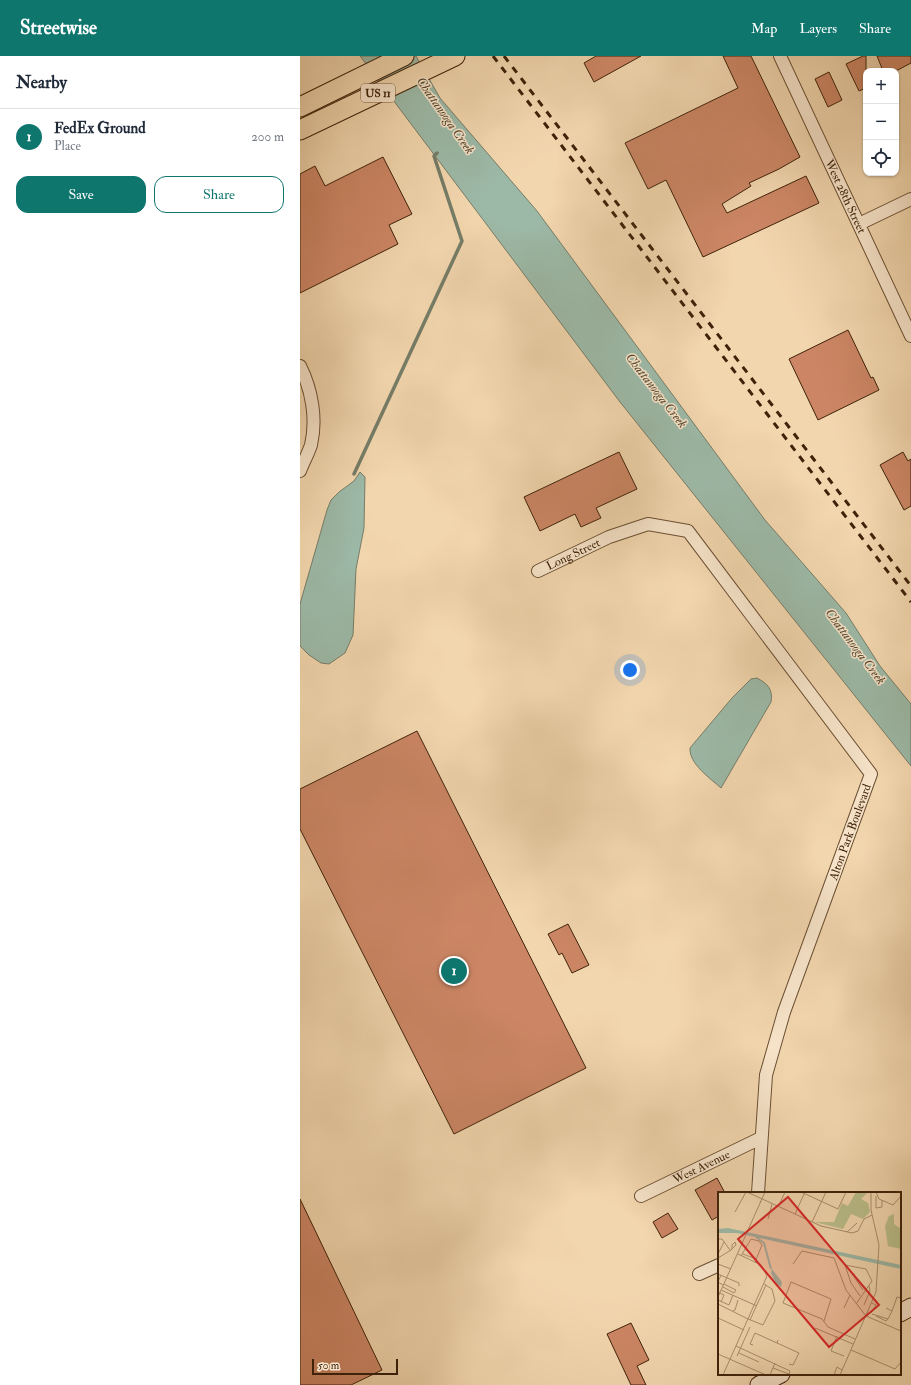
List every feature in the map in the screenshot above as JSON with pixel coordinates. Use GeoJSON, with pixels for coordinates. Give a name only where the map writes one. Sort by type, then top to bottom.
{"type":"FeatureCollection","features":[{"type":"Feature","properties":{"kind":"main road","name":"US 11"},"geometry":{"type":"LineString","coordinates":[[300,107],[404,56]]}},
{"type":"Feature","properties":{"kind":"main road","name":"US 11"},"geometry":{"type":"LineString","coordinates":[[300,130],[455,56]]}},
{"type":"Feature","properties":{"kind":"main road"},"geometry":{"type":"LineString","coordinates":[[901,1312],[911,1307]]}},
{"type":"Feature","properties":{"kind":"main road"},"geometry":{"type":"LineString","coordinates":[[759,1385],[779,1375]]}},
{"type":"Feature","properties":{"kind":"street","name":"West 28th Street"},"geometry":{"type":"LineString","coordinates":[[780,56],[911,336]]}},
{"type":"Feature","properties":{"kind":"street"},"geometry":{"type":"LineString","coordinates":[[859,224],[911,200]]}},
{"type":"Feature","properties":{"kind":"street"},"geometry":{"type":"LineString","coordinates":[[300,366],[308,381],[314,422],[310,446],[300,471]]}},
{"type":"Feature","properties":{"kind":"street","name":"Alton Park Boulevard"},"geometry":{"type":"LineString","coordinates":[[609,537],[648,524],[688,530],[871,774],[784,1012],[766,1075],[758,1192]]}},
{"type":"Feature","properties":{"kind":"street","name":"Long Street"},"geometry":{"type":"LineString","coordinates":[[538,571],[609,537]]}},
{"type":"Feature","properties":{"kind":"street","name":"West Avenue"},"geometry":{"type":"LineString","coordinates":[[641,1196],[761,1138]]}},
{"type":"Feature","properties":{"kind":"street"},"geometry":{"type":"LineString","coordinates":[[699,1274],[718,1265]]}},
{"type":"Feature","properties":{"kind":"street"},"geometry":{"type":"LineString","coordinates":[[758,1375],[759,1385]]}},
{"type":"Feature","properties":{"kind":"water","name":"Chattanooga Creek"},"geometry":{"type":"Polygon","coordinates":[[[360,56],[416,56],[440,98],[537,211],[765,520],[846,613],[880,666],[911,704],[911,766],[620,402],[360,56]]]}},
{"type":"Feature","properties":{"kind":"water"},"geometry":{"type":"Polygon","coordinates":[[[360,472],[365,477],[364,528],[356,569],[353,635],[345,653],[329,664],[321,663],[309,655],[300,646],[300,604],[331,500],[354,481],[360,472]]]}},
{"type":"Feature","properties":{"kind":"water"},"geometry":{"type":"Polygon","coordinates":[[[757,678],[769,687],[771,702],[721,788],[696,765],[690,748],[732,698],[751,679],[757,678]]]}},
{"type":"Feature","properties":{"kind":"building"},"geometry":{"type":"Polygon","coordinates":[[[596,56],[641,56],[594,82],[584,63],[596,56]]]}},
{"type":"Feature","properties":{"kind":"building"},"geometry":{"type":"Polygon","coordinates":[[[723,56],[751,56],[800,157],[749,183],[751,186],[722,204],[727,213],[806,176],[819,203],[703,257],[666,180],[648,189],[625,143],[738,88],[723,56]]]}},
{"type":"Feature","properties":{"kind":"building"},"geometry":{"type":"Polygon","coordinates":[[[866,56],[866,68],[863,68],[863,89],[859,91],[846,64],[866,56]]]}},
{"type":"Feature","properties":{"kind":"building"},"geometry":{"type":"Polygon","coordinates":[[[877,56],[911,56],[911,63],[899,69],[899,68],[882,68],[877,56]]]}},
{"type":"Feature","properties":{"kind":"building"},"geometry":{"type":"Polygon","coordinates":[[[829,72],[842,100],[828,107],[815,79],[829,72]]]}},
{"type":"Feature","properties":{"kind":"building"},"geometry":{"type":"Polygon","coordinates":[[[383,157],[412,214],[389,225],[398,244],[300,293],[300,174],[315,166],[325,186],[383,157]]]}},
{"type":"Feature","properties":{"kind":"building"},"geometry":{"type":"Polygon","coordinates":[[[848,330],[871,378],[873,377],[879,390],[818,420],[789,359],[848,330]]]}},
{"type":"Feature","properties":{"kind":"building"},"geometry":{"type":"Polygon","coordinates":[[[619,452],[637,489],[596,508],[601,518],[581,527],[575,514],[540,531],[524,497],[619,452]]]}},
{"type":"Feature","properties":{"kind":"building"},"geometry":{"type":"Polygon","coordinates":[[[903,452],[908,461],[911,459],[911,506],[904,510],[880,465],[903,452]]]}},
{"type":"Feature","properties":{"kind":"building"},"geometry":{"type":"Polygon","coordinates":[[[417,731],[586,1068],[454,1134],[300,829],[300,789],[417,731]]]}},
{"type":"Feature","properties":{"kind":"building"},"geometry":{"type":"Polygon","coordinates":[[[568,924],[589,965],[572,973],[562,953],[559,955],[548,934],[568,924]]]}},
{"type":"Feature","properties":{"kind":"building"},"geometry":{"type":"Polygon","coordinates":[[[717,1178],[724,1192],[718,1192],[718,1217],[712,1220],[695,1190],[717,1178]]]}},
{"type":"Feature","properties":{"kind":"building"},"geometry":{"type":"Polygon","coordinates":[[[300,1199],[382,1370],[351,1385],[300,1385],[300,1199]]]}},
{"type":"Feature","properties":{"kind":"building"},"geometry":{"type":"Polygon","coordinates":[[[668,1213],[678,1229],[662,1238],[653,1222],[668,1213]]]}},
{"type":"Feature","properties":{"kind":"building"},"geometry":{"type":"Polygon","coordinates":[[[631,1323],[649,1360],[637,1366],[646,1385],[631,1385],[607,1334],[631,1323]]]}},
{"type":"Feature","properties":{"kind":"waterway"},"geometry":{"type":"LineString","coordinates":[[354,474],[462,241],[434,156],[437,153]]}},
{"type":"Feature","properties":{"kind":"railway"},"geometry":{"type":"LineString","coordinates":[[493,56],[911,602]]}},
{"type":"Feature","properties":{"kind":"railway"},"geometry":{"type":"LineString","coordinates":[[504,56],[911,586]]}},
{"type":"Feature","properties":{"kind":"place","name":"FedEx Ground"},"geometry":{"type":"Point","coordinates":[454,971]}}]}
